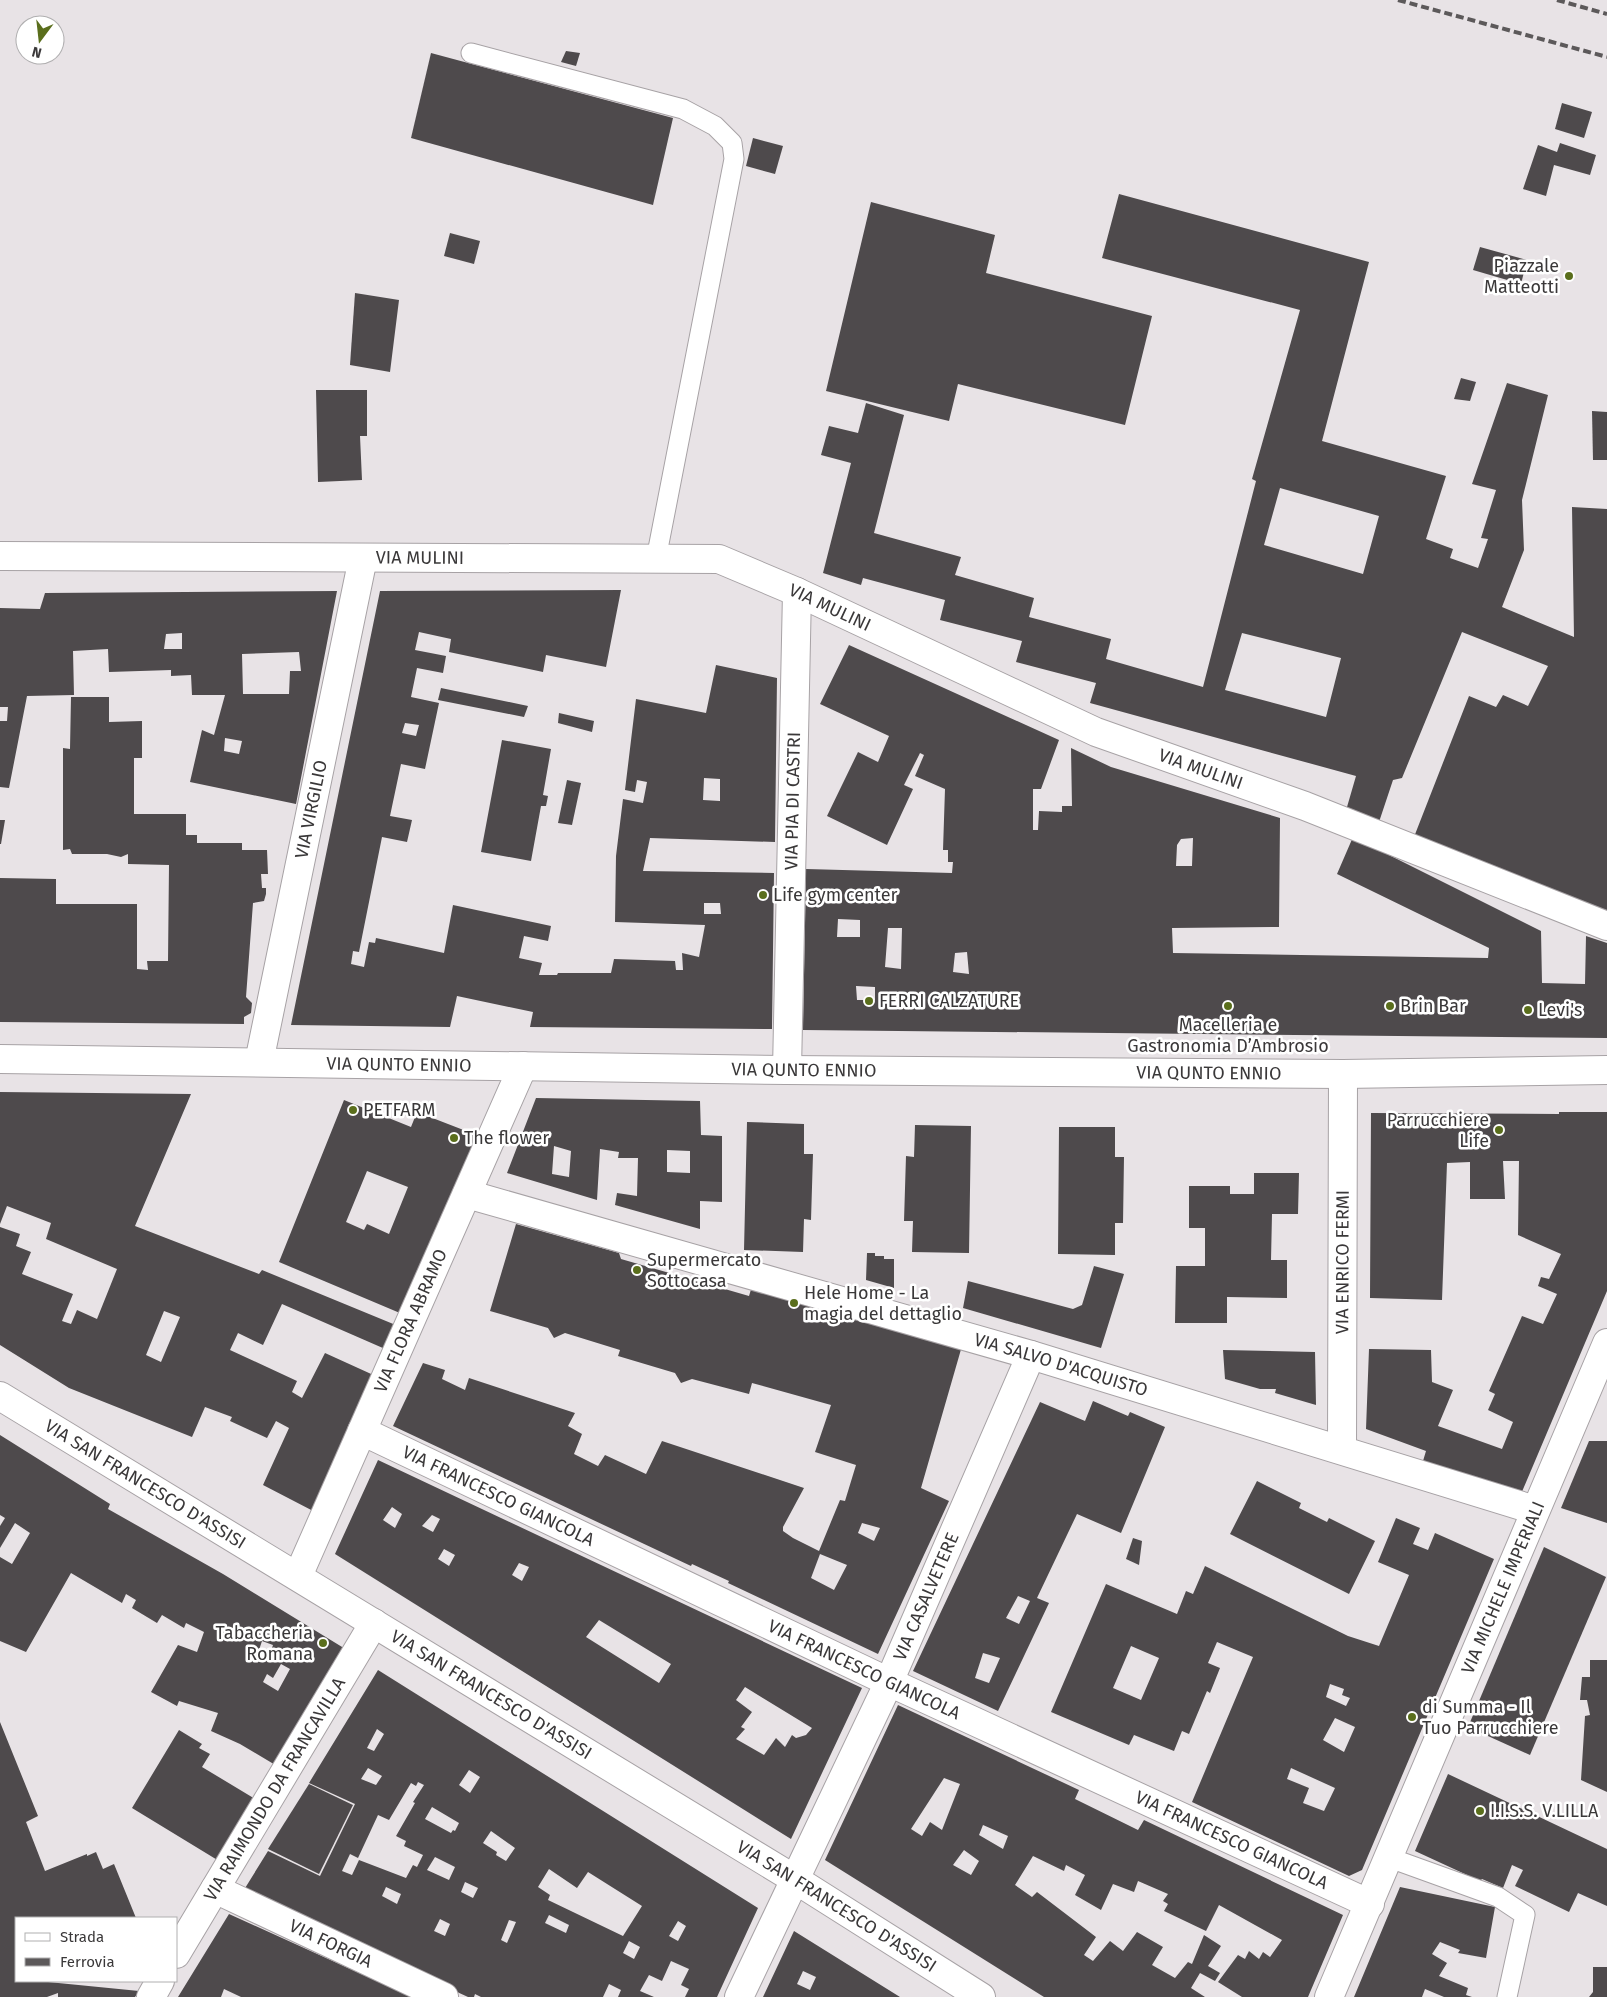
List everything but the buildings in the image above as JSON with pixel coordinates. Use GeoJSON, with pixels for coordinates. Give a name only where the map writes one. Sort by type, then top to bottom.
{"type":"FeatureCollection","features":[{"type":"Feature","properties":{"kind":"street","name":"VIA MULINI"},"geometry":{"type":"LineString","coordinates":[[0,556],[719,559],[797,592],[1096,732],[1305,806],[1607,926]]}},
{"type":"Feature","properties":{"kind":"street","name":"VIA VIRGILIO"},"geometry":{"type":"LineString","coordinates":[[259,1062],[363,558]]}},
{"type":"Feature","properties":{"kind":"street","name":"VIA PIA DI CASTRI"},"geometry":{"type":"LineString","coordinates":[[787,1070],[797,592]]}},
{"type":"Feature","properties":{"kind":"street","name":"VIA QUNTO ENNIO"},"geometry":{"type":"LineString","coordinates":[[0,1059],[787,1070],[1343,1074],[1607,1070]]}},
{"type":"Feature","properties":{"kind":"street","name":"VIA FLORA ABRAMO"},"geometry":{"type":"LineString","coordinates":[[298,1576],[523,1066]]}},
{"type":"Feature","properties":{"kind":"street","name":"VIA ENRICO FERMI"},"geometry":{"type":"LineString","coordinates":[[1342,1450],[1343,1074]]}},
{"type":"Feature","properties":{"kind":"street","name":"VIA SALVO D'ACQUISTO"},"geometry":{"type":"LineString","coordinates":[[467,1194],[1031,1355],[1535,1510]]}},
{"type":"Feature","properties":{"kind":"street","name":"VIA MICHELE IMPERIALI"},"geometry":{"type":"LineString","coordinates":[[1330,1997],[1607,1343]]}},
{"type":"Feature","properties":{"kind":"street","name":"VIA CASALVETERE"},"geometry":{"type":"LineString","coordinates":[[739,1997],[889,1682],[1031,1355]]}},
{"type":"Feature","properties":{"kind":"street","name":"VIA SAN FRANCESCO D'ASSISI"},"geometry":{"type":"LineString","coordinates":[[0,1396],[796,1880],[981,1997]]}},
{"type":"Feature","properties":{"kind":"street","name":"VIA FRANCESCO GIANCOLA"},"geometry":{"type":"LineString","coordinates":[[362,1430],[889,1682],[1370,1904]]}},
{"type":"Feature","properties":{"kind":"street","name":"VIA RAIMONDO DA FRANCAVILLA"},"geometry":{"type":"LineString","coordinates":[[178,1951],[374,1623]]}},
{"type":"Feature","properties":{"kind":"street","name":"VIA FORGIA"},"geometry":{"type":"LineString","coordinates":[[216,1889],[444,1997]]}},
{"type":"Feature","properties":{"kind":"street"},"geometry":{"type":"LineString","coordinates":[[151,1997],[159,1982]]}},
{"type":"Feature","properties":{"kind":"lane"},"geometry":{"type":"LineString","coordinates":[[471,53],[683,109],[715,126],[732,143],[734,159],[656,559]]}},
{"type":"Feature","properties":{"kind":"lane"},"geometry":{"type":"LineString","coordinates":[[1390,1858],[1498,1897],[1525,1916],[1507,1997]]}},
{"type":"Feature","properties":{"kind":"railway"},"geometry":{"type":"LineString","coordinates":[[1398,0],[1607,57]]}},
{"type":"Feature","properties":{"kind":"railway"},"geometry":{"type":"LineString","coordinates":[[1557,0],[1607,14]]}},
{"type":"Feature","properties":{"kind":"place","name":"Piazzale Matteotti"},"geometry":{"type":"Point","coordinates":[1569,276]}},
{"type":"Feature","properties":{"kind":"place","name":"Life gym center"},"geometry":{"type":"Point","coordinates":[763,895]}},
{"type":"Feature","properties":{"kind":"place","name":"FERRI CALZATURE"},"geometry":{"type":"Point","coordinates":[869,1001]}},
{"type":"Feature","properties":{"kind":"place","name":"Macelleria e Gastronomia D’Ambrosio"},"geometry":{"type":"Point","coordinates":[1228,1006]}},
{"type":"Feature","properties":{"kind":"place","name":"Brin Bar"},"geometry":{"type":"Point","coordinates":[1390,1006]}},
{"type":"Feature","properties":{"kind":"place","name":"Levi's"},"geometry":{"type":"Point","coordinates":[1528,1010]}},
{"type":"Feature","properties":{"kind":"place","name":"PETFARM"},"geometry":{"type":"Point","coordinates":[353,1110]}},
{"type":"Feature","properties":{"kind":"place","name":"Parrucchiere Life"},"geometry":{"type":"Point","coordinates":[1499,1130]}},
{"type":"Feature","properties":{"kind":"place","name":"The flower"},"geometry":{"type":"Point","coordinates":[454,1138]}},
{"type":"Feature","properties":{"kind":"place","name":"Supermercato Sottocasa"},"geometry":{"type":"Point","coordinates":[637,1270]}},
{"type":"Feature","properties":{"kind":"place","name":"Hele Home - La magia del dettaglio"},"geometry":{"type":"Point","coordinates":[794,1303]}},
{"type":"Feature","properties":{"kind":"place","name":"Tabaccheria Romana"},"geometry":{"type":"Point","coordinates":[323,1643]}},
{"type":"Feature","properties":{"kind":"place","name":"di Summa - Il Tuo Parrucchiere"},"geometry":{"type":"Point","coordinates":[1412,1717]}},
{"type":"Feature","properties":{"kind":"place","name":"I.I.S.S. V.LILLA"},"geometry":{"type":"Point","coordinates":[1480,1811]}}]}
